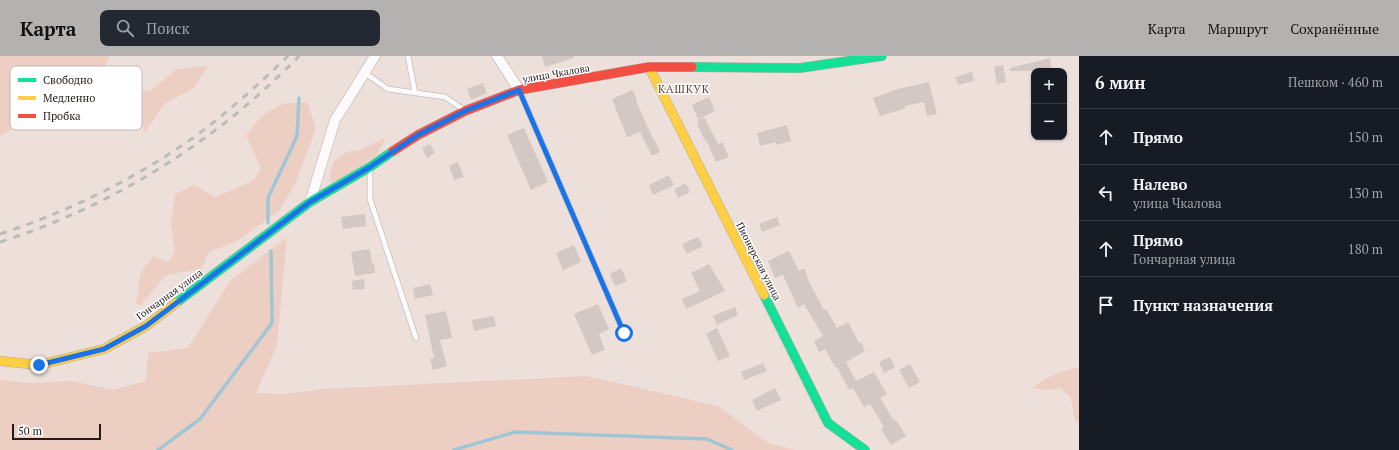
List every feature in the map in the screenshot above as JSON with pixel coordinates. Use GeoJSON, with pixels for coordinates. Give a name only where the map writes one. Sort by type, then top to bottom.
{"type":"FeatureCollection","features":[{"type":"Feature","properties":{"kind":"street"},"geometry":{"type":"LineString","coordinates":[[310,202],[335,120],[375,56]]}},
{"type":"Feature","properties":{"kind":"street"},"geometry":{"type":"LineString","coordinates":[[497,56],[519,90]]}},
{"type":"Feature","properties":{"kind":"street","name":"улица Чкалова"},"geometry":{"type":"LineString","coordinates":[[310,202],[370,167],[418,135],[465,111],[519,90],[650,67],[800,68],[882,56]]}},
{"type":"Feature","properties":{"kind":"street","name":"Пионерская улица"},"geometry":{"type":"LineString","coordinates":[[650,67],[828,423],[865,450]]}},
{"type":"Feature","properties":{"kind":"street","name":"Гончарная улица"},"geometry":{"type":"LineString","coordinates":[[0,361],[39,365],[104,349],[146,326],[310,202]]}},
{"type":"Feature","properties":{"kind":"lane"},"geometry":{"type":"LineString","coordinates":[[408,56],[415,93]]}},
{"type":"Feature","properties":{"kind":"lane"},"geometry":{"type":"LineString","coordinates":[[365,73],[388,89],[445,97],[465,111]]}},
{"type":"Feature","properties":{"kind":"lane"},"geometry":{"type":"LineString","coordinates":[[519,90],[624,333]]}},
{"type":"Feature","properties":{"kind":"lane"},"geometry":{"type":"LineString","coordinates":[[370,167],[370,199],[416,338]]}},
{"type":"Feature","properties":{"kind":"shaded area"},"geometry":{"type":"Polygon","coordinates":[[[0,56],[110,56],[105,66],[10,66],[10,130],[12,130],[0,135],[0,56]]]}},
{"type":"Feature","properties":{"kind":"shaded area"},"geometry":{"type":"Polygon","coordinates":[[[208,66],[194,88],[165,103],[145,132],[142,124],[142,92],[151,91],[176,69],[208,66]]]}},
{"type":"Feature","properties":{"kind":"shaded area"},"geometry":{"type":"Polygon","coordinates":[[[307,102],[316,128],[296,182],[279,211],[237,241],[209,252],[201,269],[166,275],[141,305],[136,304],[141,272],[153,256],[168,262],[175,252],[171,224],[175,194],[194,185],[215,197],[253,181],[261,168],[246,135],[263,115],[282,104],[307,102]]]}},
{"type":"Feature","properties":{"kind":"shaded area"},"geometry":{"type":"Polygon","coordinates":[[[386,138],[376,156],[338,181],[329,182],[333,162],[347,152],[359,150],[386,138]]]}},
{"type":"Feature","properties":{"kind":"shaded area"},"geometry":{"type":"Polygon","coordinates":[[[287,237],[277,345],[256,393],[284,394],[323,389],[587,376],[718,406],[768,443],[795,450],[0,450],[0,380],[29,383],[71,381],[113,390],[146,381],[148,353],[188,348],[230,281],[287,237]]]}},
{"type":"Feature","properties":{"kind":"shaded area"},"geometry":{"type":"Polygon","coordinates":[[[1079,367],[1079,422],[1075,421],[1071,398],[1060,388],[1046,390],[1033,388],[1049,377],[1079,367]]]}},
{"type":"Feature","properties":{"kind":"building"},"geometry":{"type":"Polygon","coordinates":[[[542,56],[573,56],[574,58],[545,67],[542,56]]]}},
{"type":"Feature","properties":{"kind":"building"},"geometry":{"type":"Polygon","coordinates":[[[1050,58],[1052,68],[1031,68],[1031,71],[1010,71],[1010,68],[1050,58]]]}},
{"type":"Feature","properties":{"kind":"building"},"geometry":{"type":"Polygon","coordinates":[[[1003,65],[1006,82],[997,84],[994,67],[1003,65]]]}},
{"type":"Feature","properties":{"kind":"building"},"geometry":{"type":"Polygon","coordinates":[[[972,72],[974,81],[958,85],[955,77],[972,72]]]}},
{"type":"Feature","properties":{"kind":"building"},"geometry":{"type":"Polygon","coordinates":[[[929,82],[937,114],[927,116],[924,102],[905,106],[906,108],[880,116],[873,98],[898,89],[929,82]]]}},
{"type":"Feature","properties":{"kind":"building"},"geometry":{"type":"Polygon","coordinates":[[[483,83],[487,93],[471,100],[467,89],[483,83]]]}},
{"type":"Feature","properties":{"kind":"building"},"geometry":{"type":"Polygon","coordinates":[[[633,90],[637,100],[636,101],[660,152],[652,156],[640,132],[627,137],[612,99],[633,90]]]}},
{"type":"Feature","properties":{"kind":"building"},"geometry":{"type":"Polygon","coordinates":[[[709,97],[715,111],[698,119],[692,105],[709,97]]]}},
{"type":"Feature","properties":{"kind":"building"},"geometry":{"type":"Polygon","coordinates":[[[704,117],[718,144],[722,142],[729,157],[716,162],[697,124],[699,123],[697,120],[704,117]]]}},
{"type":"Feature","properties":{"kind":"building"},"geometry":{"type":"Polygon","coordinates":[[[787,125],[791,141],[776,145],[776,142],[760,146],[757,133],[787,125]]]}},
{"type":"Feature","properties":{"kind":"building"},"geometry":{"type":"Polygon","coordinates":[[[524,128],[548,182],[531,190],[507,135],[524,128]]]}},
{"type":"Feature","properties":{"kind":"building"},"geometry":{"type":"Polygon","coordinates":[[[430,144],[435,153],[427,158],[422,148],[430,144]]]}},
{"type":"Feature","properties":{"kind":"building"},"geometry":{"type":"Polygon","coordinates":[[[458,162],[464,177],[454,180],[449,166],[458,162]]]}},
{"type":"Feature","properties":{"kind":"building"},"geometry":{"type":"Polygon","coordinates":[[[669,175],[674,185],[653,195],[649,185],[669,175]]]}},
{"type":"Feature","properties":{"kind":"building"},"geometry":{"type":"Polygon","coordinates":[[[686,183],[690,192],[678,198],[674,189],[686,183]]]}},
{"type":"Feature","properties":{"kind":"building"},"geometry":{"type":"Polygon","coordinates":[[[365,214],[366,226],[343,229],[341,217],[365,214]]]}},
{"type":"Feature","properties":{"kind":"building"},"geometry":{"type":"Polygon","coordinates":[[[777,217],[780,225],[762,232],[759,224],[777,217]]]}},
{"type":"Feature","properties":{"kind":"building"},"geometry":{"type":"Polygon","coordinates":[[[698,237],[703,246],[687,254],[682,244],[698,237]]]}},
{"type":"Feature","properties":{"kind":"building"},"geometry":{"type":"Polygon","coordinates":[[[574,245],[581,262],[563,270],[556,253],[574,245]]]}},
{"type":"Feature","properties":{"kind":"building"},"geometry":{"type":"Polygon","coordinates":[[[370,249],[375,273],[355,276],[351,252],[370,249]]]}},
{"type":"Feature","properties":{"kind":"building"},"geometry":{"type":"Polygon","coordinates":[[[789,251],[799,271],[804,268],[807,278],[824,310],[826,309],[837,328],[848,322],[859,343],[861,342],[865,351],[846,362],[856,381],[874,372],[887,394],[880,398],[894,421],[896,420],[906,436],[891,445],[881,429],[884,427],[870,404],[864,407],[853,388],[849,390],[837,367],[835,367],[825,349],[819,352],[814,341],[823,336],[804,304],[798,308],[783,275],[775,278],[768,261],[789,251]]]}},
{"type":"Feature","properties":{"kind":"building"},"geometry":{"type":"Polygon","coordinates":[[[709,264],[725,291],[686,309],[682,299],[700,291],[691,273],[709,264]]]}},
{"type":"Feature","properties":{"kind":"building"},"geometry":{"type":"Polygon","coordinates":[[[621,268],[627,281],[615,286],[610,274],[621,268]]]}},
{"type":"Feature","properties":{"kind":"building"},"geometry":{"type":"Polygon","coordinates":[[[364,279],[365,289],[353,290],[352,281],[364,279]]]}},
{"type":"Feature","properties":{"kind":"building"},"geometry":{"type":"Polygon","coordinates":[[[430,284],[433,295],[415,299],[413,288],[430,284]]]}},
{"type":"Feature","properties":{"kind":"building"},"geometry":{"type":"Polygon","coordinates":[[[598,304],[609,329],[599,334],[605,350],[592,355],[574,314],[598,304]]]}},
{"type":"Feature","properties":{"kind":"building"},"geometry":{"type":"Polygon","coordinates":[[[735,307],[738,315],[717,325],[713,316],[735,307]]]}},
{"type":"Feature","properties":{"kind":"building"},"geometry":{"type":"Polygon","coordinates":[[[446,311],[452,338],[440,340],[447,366],[433,370],[430,359],[434,358],[425,315],[446,311]]]}},
{"type":"Feature","properties":{"kind":"building"},"geometry":{"type":"Polygon","coordinates":[[[494,316],[496,326],[474,331],[472,320],[494,316]]]}},
{"type":"Feature","properties":{"kind":"building"},"geometry":{"type":"Polygon","coordinates":[[[717,328],[730,356],[718,361],[706,334],[717,328]]]}},
{"type":"Feature","properties":{"kind":"building"},"geometry":{"type":"Polygon","coordinates":[[[890,357],[895,367],[884,373],[879,362],[890,357]]]}},
{"type":"Feature","properties":{"kind":"building"},"geometry":{"type":"Polygon","coordinates":[[[763,363],[767,371],[744,380],[741,372],[763,363]]]}},
{"type":"Feature","properties":{"kind":"building"},"geometry":{"type":"Polygon","coordinates":[[[910,364],[920,382],[909,388],[899,370],[910,364]]]}},
{"type":"Feature","properties":{"kind":"building"},"geometry":{"type":"Polygon","coordinates":[[[775,388],[781,400],[757,411],[752,400],[775,388]]]}},
{"type":"Feature","properties":{"kind":"waterway"},"geometry":{"type":"LineString","coordinates":[[268,223],[268,198],[297,136],[299,98]]}},
{"type":"Feature","properties":{"kind":"waterway"},"geometry":{"type":"LineString","coordinates":[[158,450],[200,419],[272,323],[271,251]]}},
{"type":"Feature","properties":{"kind":"waterway"},"geometry":{"type":"LineString","coordinates":[[454,450],[515,432],[707,439],[732,450]]}},
{"type":"Feature","properties":{"kind":"railway"},"geometry":{"type":"LineString","coordinates":[[0,234],[77,204],[127,179],[174,151],[209,126],[244,97],[288,56]]}},
{"type":"Feature","properties":{"kind":"railway"},"geometry":{"type":"LineString","coordinates":[[0,242],[69,216],[135,183],[166,164],[197,144],[226,122],[255,98],[299,56]]}},
{"type":"Feature","properties":{"kind":"traffic: fast"},"geometry":{"type":"LineString","coordinates":[[692,67],[800,68],[882,56]]}},
{"type":"Feature","properties":{"kind":"traffic: fast"},"geometry":{"type":"LineString","coordinates":[[176,303],[310,202],[370,167],[393,151]]}},
{"type":"Feature","properties":{"kind":"traffic: fast"},"geometry":{"type":"LineString","coordinates":[[764,295],[828,423],[865,450]]}},
{"type":"Feature","properties":{"kind":"traffic: slow"},"geometry":{"type":"LineString","coordinates":[[649,67],[764,295]]}},
{"type":"Feature","properties":{"kind":"traffic: slow"},"geometry":{"type":"LineString","coordinates":[[0,361],[39,365],[104,349],[146,326],[176,303]]}},
{"type":"Feature","properties":{"kind":"traffic: jam"},"geometry":{"type":"LineString","coordinates":[[393,151],[418,135],[465,111],[519,90],[649,67],[692,67]]}},
{"type":"Feature","properties":{"kind":"district","name":"КАШКУК"},"geometry":{"type":"Point","coordinates":[684,89]}},
{"type":"Feature","properties":{"kind":"route"},"geometry":{"type":"LineString","coordinates":[[39,365],[104,349],[146,326],[310,202],[370,167],[418,135],[465,111],[519,90],[624,333]]}}]}
